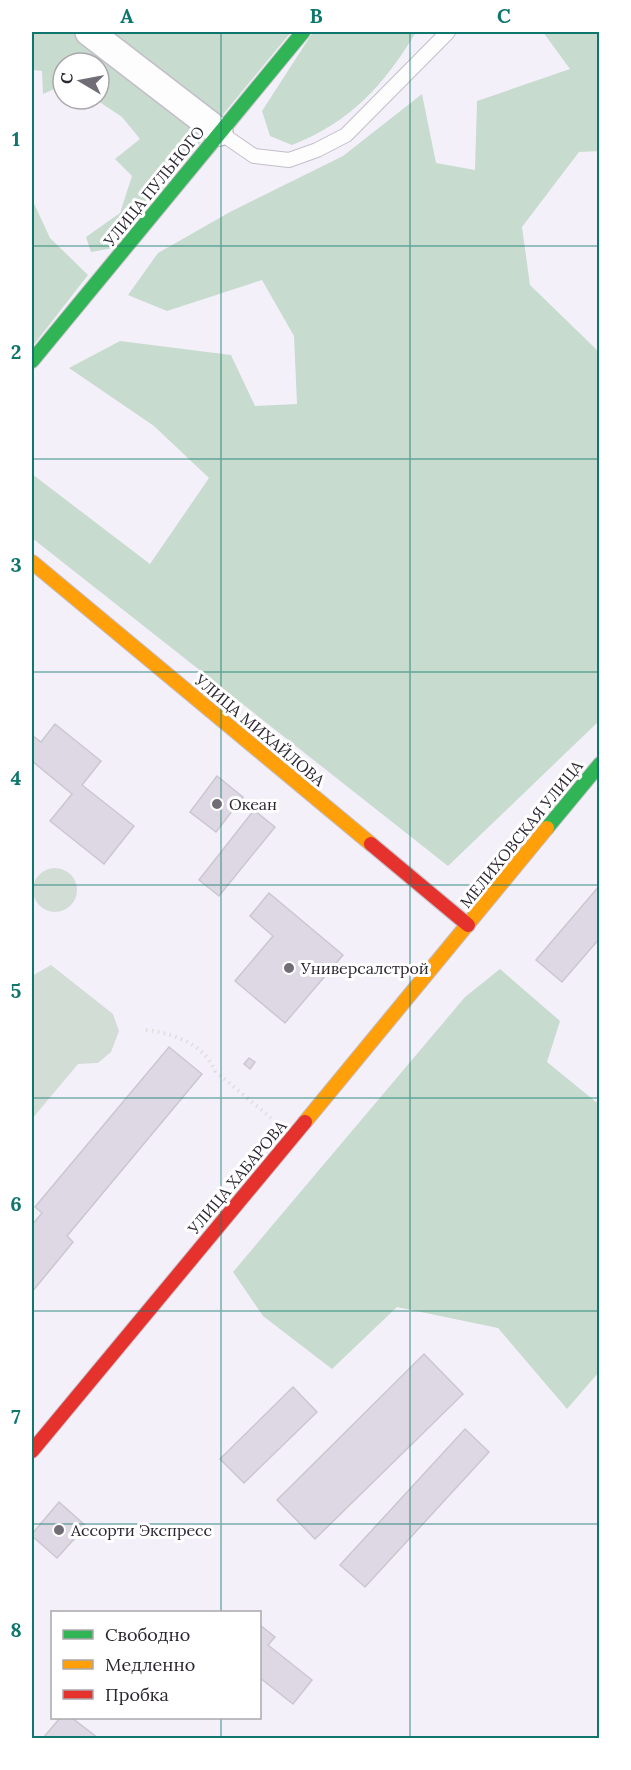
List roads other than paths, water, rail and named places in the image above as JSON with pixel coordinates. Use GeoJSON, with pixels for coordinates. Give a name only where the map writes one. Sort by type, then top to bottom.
{"type":"FeatureCollection","features":[{"type":"Feature","properties":{"kind":"street"},"geometry":{"type":"LineString","coordinates":[[90,32],[219,132]]}},
{"type":"Feature","properties":{"kind":"street","name":"УЛИЦА ПУЛЬНОГО"},"geometry":{"type":"LineString","coordinates":[[32,361],[303,32]]}},
{"type":"Feature","properties":{"kind":"street","name":"УЛИЦА МИХАЙЛОВА"},"geometry":{"type":"LineString","coordinates":[[32,562],[468,925]]}},
{"type":"Feature","properties":{"kind":"street","name":"МЕЛИХОВСКАЯ УЛИЦА"},"geometry":{"type":"LineString","coordinates":[[468,925],[600,764]]}},
{"type":"Feature","properties":{"kind":"street","name":"УЛИЦА ХАБАРОВА"},"geometry":{"type":"LineString","coordinates":[[32,1451],[468,925]]}},
{"type":"Feature","properties":{"kind":"lane"},"geometry":{"type":"LineString","coordinates":[[219,132],[254,156],[289,160],[316,150],[346,135],[448,32]]}},
{"type":"Feature","properties":{"kind":"place","name":"Океан"},"geometry":{"type":"Point","coordinates":[217,804]}},
{"type":"Feature","properties":{"kind":"place","name":"Универсалстрой"},"geometry":{"type":"Point","coordinates":[289,968]}},
{"type":"Feature","properties":{"kind":"place","name":"Ассорти Экспресс"},"geometry":{"type":"Point","coordinates":[59,1530]}}]}
